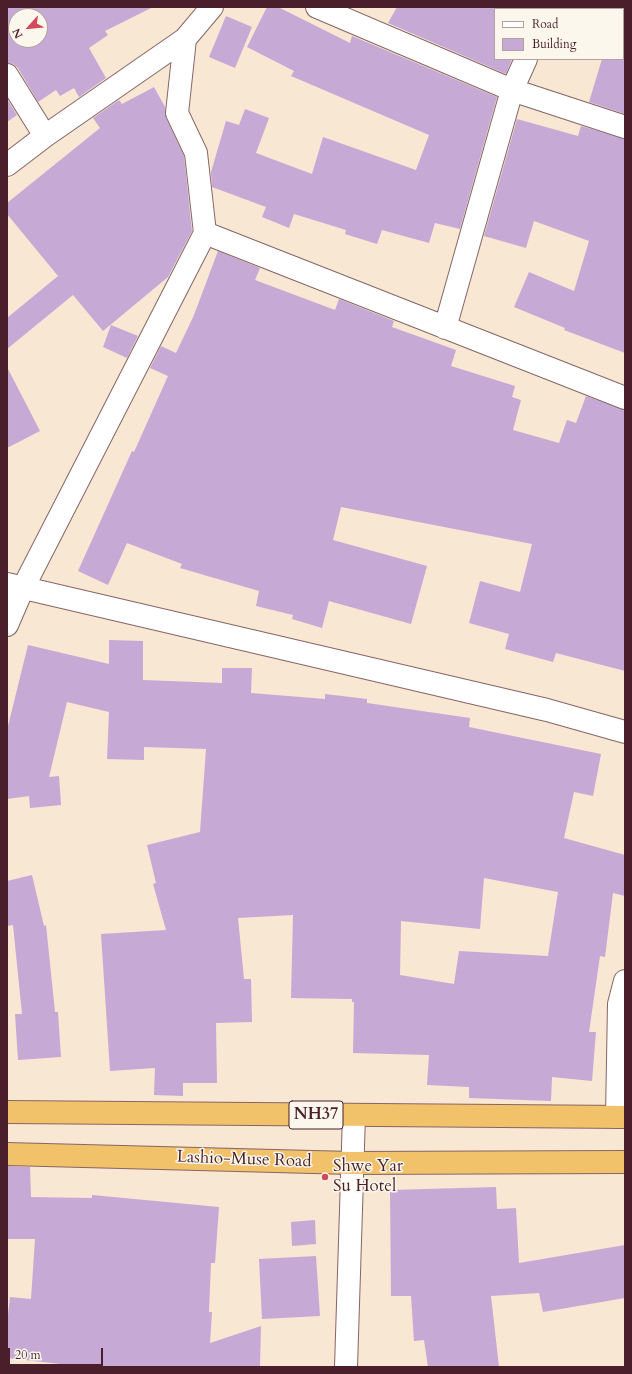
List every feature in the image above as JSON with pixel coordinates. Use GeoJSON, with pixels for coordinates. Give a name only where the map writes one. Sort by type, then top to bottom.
{"type":"FeatureCollection","features":[{"type":"Feature","properties":{"kind":"highway","name":"NH37"},"geometry":{"type":"LineString","coordinates":[[7,1112],[621,1117]]}},
{"type":"Feature","properties":{"kind":"highway","name":"Lashio-Muse Road"},"geometry":{"type":"LineString","coordinates":[[7,1154],[351,1163],[625,1162]]}},
{"type":"Feature","properties":{"kind":"street"},"geometry":{"type":"LineString","coordinates":[[7,165],[45,136],[185,39],[212,7]]}},
{"type":"Feature","properties":{"kind":"street"},"geometry":{"type":"LineString","coordinates":[[317,7],[512,90],[625,127]]}},
{"type":"Feature","properties":{"kind":"street"},"geometry":{"type":"LineString","coordinates":[[7,625],[15,586],[205,233],[196,153],[177,113],[185,39]]}},
{"type":"Feature","properties":{"kind":"street"},"geometry":{"type":"LineString","coordinates":[[445,328],[512,90],[526,60]]}},
{"type":"Feature","properties":{"kind":"street"},"geometry":{"type":"LineString","coordinates":[[7,75],[45,136]]}},
{"type":"Feature","properties":{"kind":"street"},"geometry":{"type":"LineString","coordinates":[[205,233],[625,398]]}},
{"type":"Feature","properties":{"kind":"street"},"geometry":{"type":"LineString","coordinates":[[15,586],[547,710],[625,732]]}},
{"type":"Feature","properties":{"kind":"street"},"geometry":{"type":"LineString","coordinates":[[621,1117],[619,1004],[625,981]]}},
{"type":"Feature","properties":{"kind":"street"},"geometry":{"type":"LineString","coordinates":[[346,1367],[351,1163],[354,1115]]}},
{"type":"Feature","properties":{"kind":"building"},"geometry":{"type":"Polygon","coordinates":[[[7,7],[153,7],[105,31],[108,35],[89,48],[106,78],[79,97],[74,88],[60,96],[56,90],[38,102],[18,68],[13,64],[7,63],[7,7]]]}},
{"type":"Feature","properties":{"kind":"building"},"geometry":{"type":"Polygon","coordinates":[[[267,7],[278,7],[350,43],[352,36],[497,97],[460,229],[435,223],[429,243],[382,230],[377,244],[345,234],[346,230],[294,214],[289,228],[262,217],[266,207],[212,187],[211,172],[226,121],[239,125],[245,109],[269,118],[256,153],[312,174],[323,137],[416,170],[429,135],[291,76],[294,71],[247,47],[267,7]]]}},
{"type":"Feature","properties":{"kind":"building"},"geometry":{"type":"Polygon","coordinates":[[[397,7],[495,7],[494,60],[512,60],[506,74],[388,23],[397,7]]]}},
{"type":"Feature","properties":{"kind":"building"},"geometry":{"type":"Polygon","coordinates":[[[226,16],[252,27],[235,68],[209,57],[226,16]]]}},
{"type":"Feature","properties":{"kind":"building"},"geometry":{"type":"Polygon","coordinates":[[[625,59],[625,114],[589,102],[602,60],[625,59]]]}},
{"type":"Feature","properties":{"kind":"building"},"geometry":{"type":"Polygon","coordinates":[[[154,87],[165,107],[166,118],[184,156],[192,231],[168,277],[103,331],[73,295],[7,349],[7,318],[58,276],[7,214],[7,203],[100,128],[93,118],[119,100],[122,104],[154,87]]]}},
{"type":"Feature","properties":{"kind":"building"},"geometry":{"type":"Polygon","coordinates":[[[7,99],[17,115],[7,122],[7,99]]]}},
{"type":"Feature","properties":{"kind":"building"},"geometry":{"type":"Polygon","coordinates":[[[517,119],[578,136],[581,126],[625,139],[625,353],[564,330],[565,328],[514,307],[529,272],[574,291],[589,241],[534,221],[526,248],[484,236],[517,119]]]}},
{"type":"Feature","properties":{"kind":"building"},"geometry":{"type":"Polygon","coordinates":[[[218,251],[260,268],[255,280],[335,310],[339,299],[394,321],[392,327],[456,350],[451,366],[515,386],[512,397],[521,400],[513,430],[559,443],[567,420],[576,423],[586,396],[625,410],[625,671],[556,653],[553,662],[505,649],[509,634],[469,623],[480,581],[520,592],[532,544],[341,507],[333,540],[427,566],[411,624],[329,601],[322,628],[292,619],[293,615],[256,606],[259,591],[180,568],[182,564],[127,543],[108,585],[78,571],[132,451],[134,452],[168,376],[150,368],[161,346],[176,353],[194,315],[218,251]]]}},
{"type":"Feature","properties":{"kind":"building"},"geometry":{"type":"Polygon","coordinates":[[[111,325],[138,336],[127,358],[103,347],[111,325]]]}},
{"type":"Feature","properties":{"kind":"building"},"geometry":{"type":"Polygon","coordinates":[[[7,367],[40,431],[7,448],[7,367]]]}},
{"type":"Feature","properties":{"kind":"building"},"geometry":{"type":"Polygon","coordinates":[[[109,640],[143,641],[143,680],[222,683],[222,668],[252,668],[251,693],[325,699],[325,694],[367,699],[367,703],[470,718],[469,727],[601,754],[593,796],[574,792],[564,838],[625,855],[625,896],[613,893],[605,957],[600,956],[589,1032],[596,1032],[592,1081],[552,1077],[551,1101],[469,1098],[469,1087],[427,1085],[429,1055],[353,1053],[354,1002],[352,1002],[352,999],[291,998],[293,915],[238,918],[244,979],[251,979],[252,1022],[216,1023],[217,1083],[183,1083],[183,1096],[154,1095],[155,1068],[110,1071],[101,934],[166,930],[153,884],[156,883],[147,845],[200,832],[206,749],[144,747],[144,760],[107,759],[109,712],[67,702],[49,777],[59,776],[61,805],[30,808],[29,796],[7,799],[7,730],[28,645],[109,664],[109,640]],[[484,878],[480,929],[401,921],[400,975],[454,984],[459,951],[548,956],[558,892],[484,878]]]}},
{"type":"Feature","properties":{"kind":"building"},"geometry":{"type":"Polygon","coordinates":[[[32,875],[44,926],[46,925],[55,1012],[58,1012],[61,1057],[18,1060],[15,1014],[22,1014],[13,925],[7,926],[7,881],[32,875]]]}},
{"type":"Feature","properties":{"kind":"building"},"geometry":{"type":"Polygon","coordinates":[[[7,1166],[30,1167],[31,1197],[92,1198],[92,1195],[219,1207],[215,1263],[211,1263],[209,1312],[212,1312],[210,1343],[261,1326],[260,1367],[87,1367],[7,1358],[7,1324],[10,1297],[31,1299],[35,1239],[7,1239],[7,1166]]]}},
{"type":"Feature","properties":{"kind":"building"},"geometry":{"type":"Polygon","coordinates":[[[496,1187],[497,1209],[516,1208],[519,1263],[625,1245],[625,1298],[543,1312],[539,1293],[491,1296],[499,1367],[428,1367],[424,1340],[414,1341],[411,1296],[391,1296],[390,1190],[496,1187]]]}},
{"type":"Feature","properties":{"kind":"building"},"geometry":{"type":"Polygon","coordinates":[[[315,1220],[316,1244],[292,1246],[291,1222],[315,1220]]]}},
{"type":"Feature","properties":{"kind":"building"},"geometry":{"type":"Polygon","coordinates":[[[316,1256],[320,1316],[262,1319],[259,1259],[316,1256]]]}},
{"type":"Feature","properties":{"kind":"place","name":"Shwe Yar Su Hotel"},"geometry":{"type":"Point","coordinates":[325,1177]}}]}
